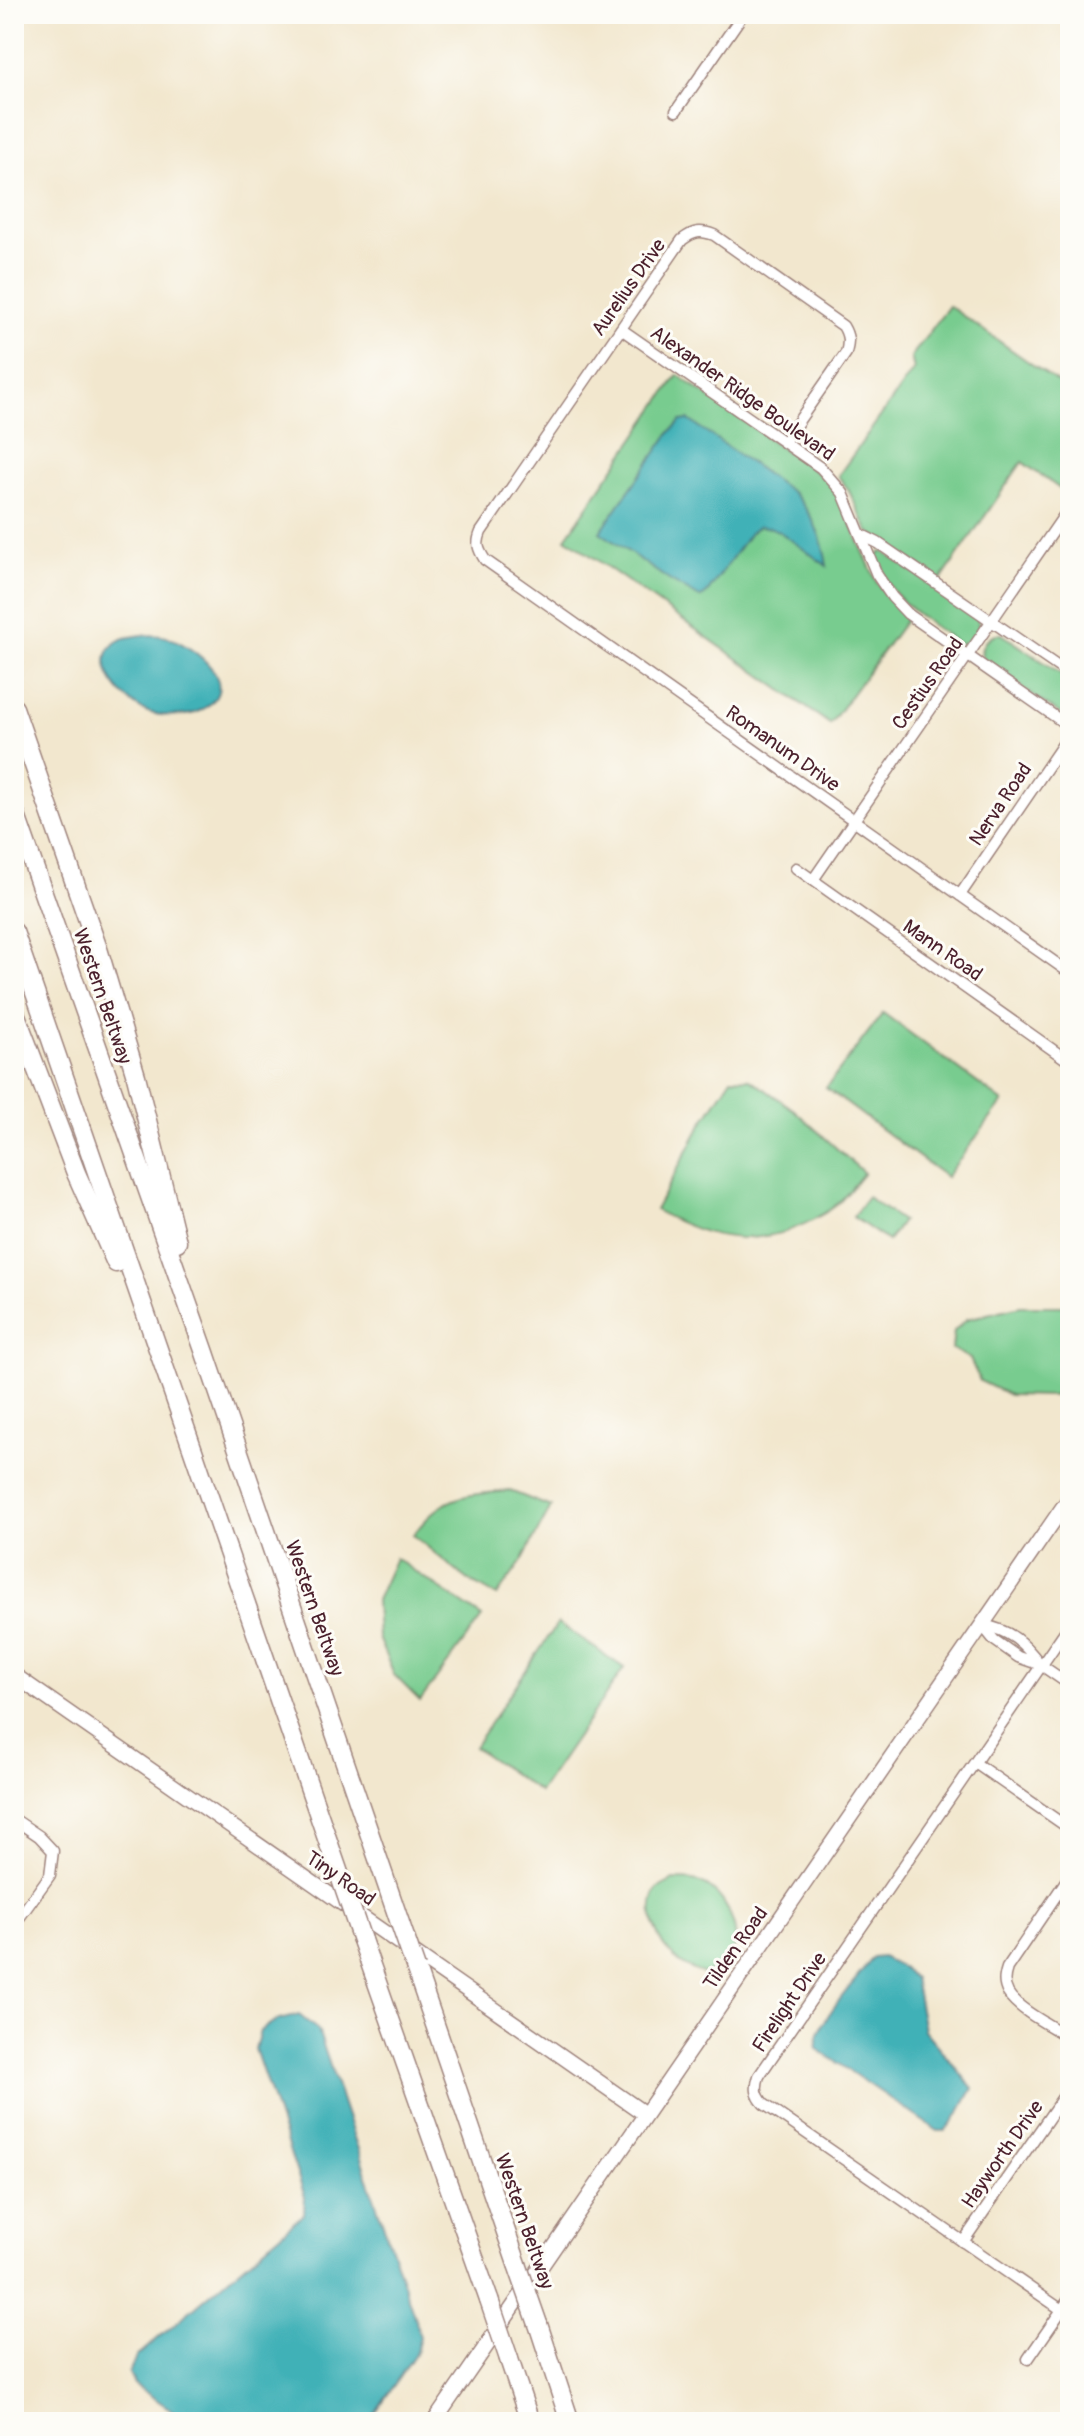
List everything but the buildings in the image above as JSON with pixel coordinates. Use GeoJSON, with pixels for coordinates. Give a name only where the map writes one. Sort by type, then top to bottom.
{"type":"FeatureCollection","features":[{"type":"Feature","properties":{"kind":"highway"},"geometry":{"type":"LineString","coordinates":[[14,708],[99,952],[136,1076],[204,1350]]}},
{"type":"Feature","properties":{"kind":"highway","name":"Western Beltway"},"geometry":{"type":"LineString","coordinates":[[14,810],[204,1350],[570,2422]]}},
{"type":"Feature","properties":{"kind":"highway"},"geometry":{"type":"LineString","coordinates":[[14,932],[530,2422]]}},
{"type":"Feature","properties":{"kind":"highway"},"geometry":{"type":"LineString","coordinates":[[14,1010],[76,1173],[167,1379]]}},
{"type":"Feature","properties":{"kind":"street"},"geometry":{"type":"LineString","coordinates":[[676,111],[743,14]]}},
{"type":"Feature","properties":{"kind":"street","name":"Aurelius Drive"},"geometry":{"type":"LineString","coordinates":[[478,550],[481,532],[682,240],[693,232],[703,231],[714,235],[843,326],[849,335],[846,353],[784,442]]}},
{"type":"Feature","properties":{"kind":"street","name":"Alexander Ridge Boulevard"},"geometry":{"type":"LineString","coordinates":[[621,329],[821,468],[843,493],[877,575],[892,597],[919,622],[1070,727]]}},
{"type":"Feature","properties":{"kind":"street","name":"Cestius Road"},"geometry":{"type":"LineString","coordinates":[[813,880],[1070,507]]}},
{"type":"Feature","properties":{"kind":"street"},"geometry":{"type":"LineString","coordinates":[[860,534],[878,543],[1070,675]]}},
{"type":"Feature","properties":{"kind":"street","name":"Romanum Drive"},"geometry":{"type":"LineString","coordinates":[[478,550],[485,560],[1068,968]]}},
{"type":"Feature","properties":{"kind":"street","name":"Nerva Road"},"geometry":{"type":"LineString","coordinates":[[960,895],[1070,734]]}},
{"type":"Feature","properties":{"kind":"street","name":"Mann Road"},"geometry":{"type":"LineString","coordinates":[[796,868],[1070,1062]]}},
{"type":"Feature","properties":{"kind":"street","name":"Tilden Road"},"geometry":{"type":"LineString","coordinates":[[434,2422],[1070,1497]]}},
{"type":"Feature","properties":{"kind":"street","name":"Firelight Drive"},"geometry":{"type":"LineString","coordinates":[[1062,2310],[764,2104],[756,2086],[759,2076],[1070,1624]]}},
{"type":"Feature","properties":{"kind":"street"},"geometry":{"type":"LineString","coordinates":[[982,1625],[1001,1628],[1026,1645],[1041,1665]]}},
{"type":"Feature","properties":{"kind":"street"},"geometry":{"type":"LineString","coordinates":[[982,1625],[994,1640],[1018,1657],[1041,1665],[1070,1685]]}},
{"type":"Feature","properties":{"kind":"street"},"geometry":{"type":"LineString","coordinates":[[1010,1651],[1018,1640]]}},
{"type":"Feature","properties":{"kind":"street","name":"Tiny Road"},"geometry":{"type":"LineString","coordinates":[[14,1675],[645,2114]]}},
{"type":"Feature","properties":{"kind":"street"},"geometry":{"type":"LineString","coordinates":[[975,1763],[1070,1829]]}},
{"type":"Feature","properties":{"kind":"street"},"geometry":{"type":"LineString","coordinates":[[14,1819],[39,1836],[53,1851],[50,1875],[14,1925]]}},
{"type":"Feature","properties":{"kind":"street"},"geometry":{"type":"LineString","coordinates":[[1070,1875],[1007,1968],[1003,1979],[1006,1991],[1015,2001],[1070,2038]]}},
{"type":"Feature","properties":{"kind":"street","name":"Hayworth Drive"},"geometry":{"type":"LineString","coordinates":[[963,2242],[1070,2087]]}},
{"type":"Feature","properties":{"kind":"street"},"geometry":{"type":"LineString","coordinates":[[1028,2359],[1070,2298]]}},
{"type":"Feature","properties":{"kind":"green space"},"geometry":{"type":"Polygon","coordinates":[[[949,306],[1070,391],[1070,496],[1022,462],[941,580],[868,531],[848,489],[838,476],[914,369],[911,357],[949,306]]]}},
{"type":"Feature","properties":{"kind":"green space"},"geometry":{"type":"Polygon","coordinates":[[[678,375],[827,480],[840,498],[877,583],[907,618],[830,724],[566,538],[678,375]]]}},
{"type":"Feature","properties":{"kind":"green space"},"geometry":{"type":"Polygon","coordinates":[[[881,552],[977,617],[978,627],[973,638],[959,644],[910,608],[881,573],[875,559],[881,552]]]}},
{"type":"Feature","properties":{"kind":"green space"},"geometry":{"type":"Polygon","coordinates":[[[995,634],[1002,634],[1070,680],[1070,716],[1060,714],[986,664],[982,647],[995,634]]]}},
{"type":"Feature","properties":{"kind":"green space"},"geometry":{"type":"Polygon","coordinates":[[[883,1013],[1003,1102],[946,1177],[826,1088],[883,1013]]]}},
{"type":"Feature","properties":{"kind":"green space"},"geometry":{"type":"Polygon","coordinates":[[[732,1078],[750,1079],[793,1109],[864,1173],[835,1206],[793,1229],[753,1238],[714,1234],[655,1210],[703,1122],[732,1078]]]}},
{"type":"Feature","properties":{"kind":"green space"},"geometry":{"type":"Polygon","coordinates":[[[867,1197],[902,1221],[888,1241],[853,1217],[867,1197]]]}},
{"type":"Feature","properties":{"kind":"green space"},"geometry":{"type":"Polygon","coordinates":[[[1020,1306],[1070,1306],[1070,1389],[1052,1396],[1009,1395],[980,1381],[970,1359],[952,1349],[954,1331],[967,1319],[1020,1306]]]}},
{"type":"Feature","properties":{"kind":"green space"},"geometry":{"type":"Polygon","coordinates":[[[510,1491],[551,1507],[522,1561],[497,1596],[465,1578],[413,1535],[435,1511],[456,1499],[510,1491]]]}},
{"type":"Feature","properties":{"kind":"green space"},"geometry":{"type":"Polygon","coordinates":[[[395,1558],[482,1617],[420,1701],[394,1675],[378,1638],[376,1600],[395,1558]]]}},
{"type":"Feature","properties":{"kind":"green space"},"geometry":{"type":"Polygon","coordinates":[[[558,1623],[624,1668],[539,1792],[474,1747],[558,1623]]]}},
{"type":"Feature","properties":{"kind":"green space"},"geometry":{"type":"Polygon","coordinates":[[[673,1880],[706,1885],[723,1902],[733,1921],[733,1952],[720,1966],[705,1974],[677,1960],[658,1936],[652,1915],[654,1896],[658,1889],[673,1880]]]}},
{"type":"Feature","properties":{"kind":"water"},"geometry":{"type":"Polygon","coordinates":[[[689,420],[793,493],[816,526],[827,566],[780,532],[759,526],[750,533],[707,593],[700,598],[600,532],[671,431],[681,421],[689,420]]]}},
{"type":"Feature","properties":{"kind":"water"},"geometry":{"type":"Polygon","coordinates":[[[142,635],[164,636],[176,641],[207,663],[218,682],[218,692],[212,702],[192,714],[161,715],[139,708],[121,693],[109,674],[107,654],[119,640],[142,635]]]}},
{"type":"Feature","properties":{"kind":"water"},"geometry":{"type":"Polygon","coordinates":[[[882,1957],[914,1978],[924,2030],[973,2088],[945,2131],[938,2131],[817,2049],[821,2029],[835,2006],[873,1958],[882,1957]]]}},
{"type":"Feature","properties":{"kind":"water"},"geometry":{"type":"Polygon","coordinates":[[[299,2015],[318,2030],[415,2319],[420,2337],[416,2352],[369,2422],[189,2422],[134,2384],[129,2373],[136,2357],[304,2214],[305,2197],[255,2049],[260,2031],[275,2021],[299,2015]]]}}]}
